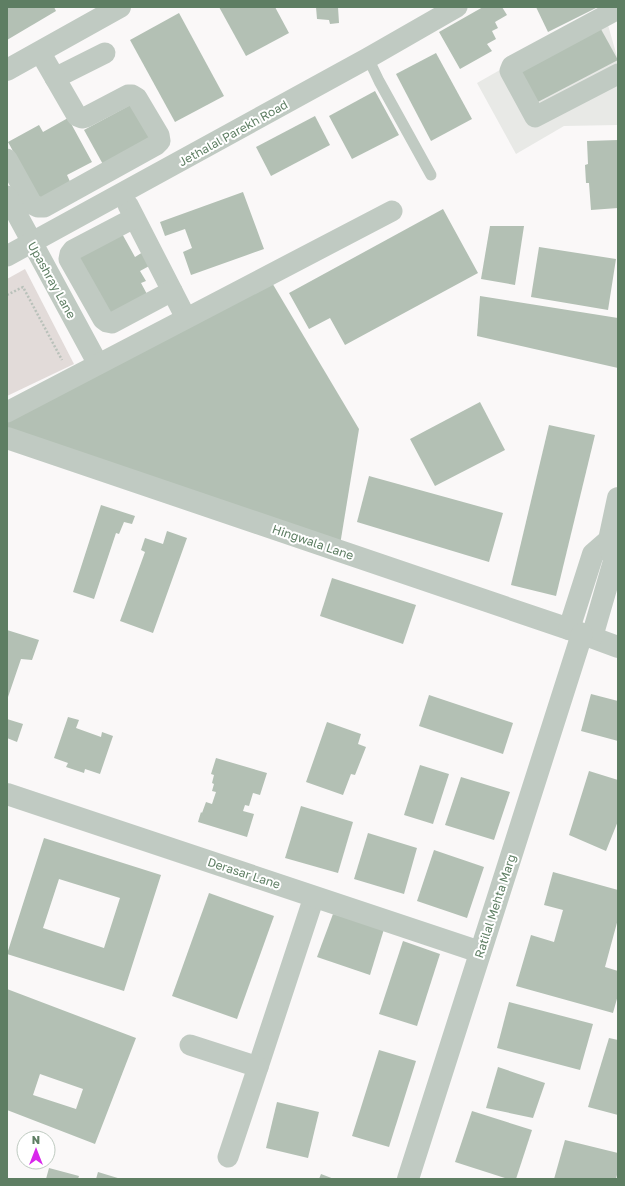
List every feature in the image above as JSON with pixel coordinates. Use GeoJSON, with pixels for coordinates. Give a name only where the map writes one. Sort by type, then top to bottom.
{"type":"FeatureCollection","features":[{"type":"Feature","properties":{"kind":"street"},"geometry":{"type":"LineString","coordinates":[[7,70],[120,7]]}},
{"type":"Feature","properties":{"kind":"street","name":"Jethalal Parekh Road"},"geometry":{"type":"LineString","coordinates":[[7,256],[368,58],[457,7]]}},
{"type":"Feature","properties":{"kind":"street"},"geometry":{"type":"LineString","coordinates":[[618,9],[512,66],[510,71],[535,117],[618,74]]}},
{"type":"Feature","properties":{"kind":"street"},"geometry":{"type":"LineString","coordinates":[[9,169],[32,204],[38,207],[44,207],[156,145],[160,141],[159,135],[137,98],[132,94],[128,94],[86,117],[82,118],[77,116],[40,52]]}},
{"type":"Feature","properties":{"kind":"street"},"geometry":{"type":"LineString","coordinates":[[55,78],[105,53]]}},
{"type":"Feature","properties":{"kind":"street"},"geometry":{"type":"LineString","coordinates":[[79,188],[92,210]]}},
{"type":"Feature","properties":{"kind":"street"},"geometry":{"type":"LineString","coordinates":[[122,194],[186,318]]}},
{"type":"Feature","properties":{"kind":"street","name":"Upashray Lane"},"geometry":{"type":"LineString","coordinates":[[7,196],[98,364]]}},
{"type":"Feature","properties":{"kind":"street"},"geometry":{"type":"LineString","coordinates":[[7,412],[392,211]]}},
{"type":"Feature","properties":{"kind":"street"},"geometry":{"type":"LineString","coordinates":[[134,218],[73,250],[69,259],[103,319],[107,322],[112,323],[172,291]]}},
{"type":"Feature","properties":{"kind":"street"},"geometry":{"type":"LineString","coordinates":[[64,300],[86,288]]}},
{"type":"Feature","properties":{"kind":"street","name":"Hingwala Lane"},"geometry":{"type":"LineString","coordinates":[[7,438],[581,633],[618,647]]}},
{"type":"Feature","properties":{"kind":"street","name":"Ratilal Mehta Marg"},"geometry":{"type":"LineString","coordinates":[[408,1179],[581,633],[614,560],[609,540],[618,498]]}},
{"type":"Feature","properties":{"kind":"street","name":"Derasar Lane"},"geometry":{"type":"LineString","coordinates":[[7,794],[480,952]]}},
{"type":"Feature","properties":{"kind":"street"},"geometry":{"type":"LineString","coordinates":[[228,1157],[314,897]]}},
{"type":"Feature","properties":{"kind":"street"},"geometry":{"type":"LineString","coordinates":[[190,1045],[258,1067]]}},
{"type":"Feature","properties":{"kind":"lane"},"geometry":{"type":"LineString","coordinates":[[368,58],[431,176]]}},
{"type":"Feature","properties":{"kind":"path"},"geometry":{"type":"LineString","coordinates":[[7,295],[23,286],[62,360]]}},
{"type":"Feature","properties":{"kind":"shaded area"},"geometry":{"type":"Polygon","coordinates":[[[604,11],[618,60],[618,125],[564,126],[516,154],[477,83],[604,11]]]}},
{"type":"Feature","properties":{"kind":"shaded area"},"geometry":{"type":"Polygon","coordinates":[[[25,269],[74,364],[7,396],[7,279],[25,269]]]}},
{"type":"Feature","properties":{"kind":"building"},"geometry":{"type":"Polygon","coordinates":[[[7,7],[54,7],[56,11],[7,40],[7,7]]]}},
{"type":"Feature","properties":{"kind":"building"},"geometry":{"type":"Polygon","coordinates":[[[219,7],[275,7],[289,33],[246,56],[219,7]]]}},
{"type":"Feature","properties":{"kind":"building"},"geometry":{"type":"Polygon","coordinates":[[[316,7],[338,7],[339,23],[330,24],[329,20],[317,19],[316,7]]]}},
{"type":"Feature","properties":{"kind":"building"},"geometry":{"type":"Polygon","coordinates":[[[483,7],[502,7],[507,15],[495,22],[498,28],[492,31],[496,39],[487,44],[492,51],[460,69],[439,32],[483,7]]]}},
{"type":"Feature","properties":{"kind":"building"},"geometry":{"type":"Polygon","coordinates":[[[536,7],[596,7],[596,8],[548,32],[536,7]]]}},
{"type":"Feature","properties":{"kind":"building"},"geometry":{"type":"Polygon","coordinates":[[[179,13],[224,96],[175,122],[130,40],[179,13]]]}},
{"type":"Feature","properties":{"kind":"building"},"geometry":{"type":"Polygon","coordinates":[[[597,22],[618,60],[534,104],[518,74],[597,22]]]}},
{"type":"Feature","properties":{"kind":"building"},"geometry":{"type":"Polygon","coordinates":[[[436,53],[472,119],[431,141],[396,74],[436,53]]]}},
{"type":"Feature","properties":{"kind":"building"},"geometry":{"type":"Polygon","coordinates":[[[375,91],[399,135],[352,159],[329,116],[375,91]]]}},
{"type":"Feature","properties":{"kind":"building"},"geometry":{"type":"Polygon","coordinates":[[[134,103],[154,141],[105,168],[84,130],[134,103]]]}},
{"type":"Feature","properties":{"kind":"building"},"geometry":{"type":"Polygon","coordinates":[[[315,116],[330,145],[271,176],[256,147],[315,116]]]}},
{"type":"Feature","properties":{"kind":"building"},"geometry":{"type":"Polygon","coordinates":[[[68,118],[92,162],[67,175],[72,186],[41,202],[8,142],[39,125],[43,132],[68,118]]]}},
{"type":"Feature","properties":{"kind":"building"},"geometry":{"type":"Polygon","coordinates":[[[618,140],[618,208],[591,210],[589,183],[586,183],[585,165],[588,164],[587,141],[618,140]]]}},
{"type":"Feature","properties":{"kind":"building"},"geometry":{"type":"Polygon","coordinates":[[[243,192],[264,249],[191,275],[183,252],[192,248],[185,229],[165,236],[160,222],[243,192]]]}},
{"type":"Feature","properties":{"kind":"building"},"geometry":{"type":"Polygon","coordinates":[[[443,209],[478,273],[345,345],[330,318],[309,329],[289,293],[443,209]]]}},
{"type":"Feature","properties":{"kind":"building"},"geometry":{"type":"Polygon","coordinates":[[[490,226],[524,226],[515,285],[481,279],[490,226]]]}},
{"type":"Feature","properties":{"kind":"building"},"geometry":{"type":"Polygon","coordinates":[[[120,230],[135,257],[143,252],[151,265],[140,271],[146,281],[141,283],[148,296],[107,318],[73,256],[120,230]]]}},
{"type":"Feature","properties":{"kind":"building"},"geometry":{"type":"Polygon","coordinates":[[[539,247],[616,259],[608,310],[531,297],[539,247]]]}},
{"type":"Feature","properties":{"kind":"building"},"geometry":{"type":"Polygon","coordinates":[[[268,276],[359,429],[339,551],[7,438],[7,413],[268,276]]]}},
{"type":"Feature","properties":{"kind":"building"},"geometry":{"type":"Polygon","coordinates":[[[480,296],[618,318],[618,368],[477,336],[480,296]]]}},
{"type":"Feature","properties":{"kind":"building"},"geometry":{"type":"Polygon","coordinates":[[[480,402],[505,450],[435,486],[410,439],[480,402]]]}},
{"type":"Feature","properties":{"kind":"building"},"geometry":{"type":"Polygon","coordinates":[[[549,425],[595,435],[556,596],[511,585],[549,425]]]}},
{"type":"Feature","properties":{"kind":"building"},"geometry":{"type":"Polygon","coordinates":[[[369,476],[503,513],[489,562],[357,522],[369,476]]]}},
{"type":"Feature","properties":{"kind":"building"},"geometry":{"type":"Polygon","coordinates":[[[101,505],[135,516],[132,524],[124,522],[119,534],[116,533],[94,599],[73,592],[101,505]]]}},
{"type":"Feature","properties":{"kind":"building"},"geometry":{"type":"Polygon","coordinates":[[[167,531],[187,538],[153,633],[120,621],[145,552],[141,550],[145,538],[163,544],[167,531]]]}},
{"type":"Feature","properties":{"kind":"building"},"geometry":{"type":"Polygon","coordinates":[[[332,578],[416,605],[403,644],[320,616],[332,578]]]}},
{"type":"Feature","properties":{"kind":"building"},"geometry":{"type":"Polygon","coordinates":[[[7,630],[39,640],[32,660],[21,659],[7,700],[7,630]]]}},
{"type":"Feature","properties":{"kind":"building"},"geometry":{"type":"Polygon","coordinates":[[[591,694],[618,701],[618,741],[581,731],[591,694]]]}},
{"type":"Feature","properties":{"kind":"building"},"geometry":{"type":"Polygon","coordinates":[[[429,695],[513,723],[503,754],[419,726],[429,695]]]}},
{"type":"Feature","properties":{"kind":"building"},"geometry":{"type":"Polygon","coordinates":[[[68,717],[79,720],[76,728],[101,737],[102,732],[113,736],[100,774],[85,769],[84,773],[66,767],[68,763],[54,758],[68,717]]]}},
{"type":"Feature","properties":{"kind":"building"},"geometry":{"type":"Polygon","coordinates":[[[7,719],[23,724],[17,742],[7,738],[7,719]]]}},
{"type":"Feature","properties":{"kind":"building"},"geometry":{"type":"Polygon","coordinates":[[[327,722],[361,734],[358,744],[366,747],[355,775],[351,774],[343,795],[306,782],[327,722]]]}},
{"type":"Feature","properties":{"kind":"building"},"geometry":{"type":"Polygon","coordinates":[[[216,758],[267,773],[260,795],[253,793],[249,806],[245,805],[243,811],[254,814],[247,837],[198,822],[206,802],[212,804],[216,792],[212,791],[214,775],[211,774],[216,758]]]}},
{"type":"Feature","properties":{"kind":"building"},"geometry":{"type":"Polygon","coordinates":[[[420,765],[449,774],[433,824],[404,815],[420,765]]]}},
{"type":"Feature","properties":{"kind":"building"},"geometry":{"type":"Polygon","coordinates":[[[589,771],[618,780],[618,821],[606,851],[569,835],[589,771]]]}},
{"type":"Feature","properties":{"kind":"building"},"geometry":{"type":"Polygon","coordinates":[[[461,777],[510,792],[494,840],[445,825],[461,777]]]}},
{"type":"Feature","properties":{"kind":"building"},"geometry":{"type":"Polygon","coordinates":[[[301,806],[353,822],[338,873],[285,858],[301,806]]]}},
{"type":"Feature","properties":{"kind":"building"},"geometry":{"type":"Polygon","coordinates":[[[368,833],[417,848],[404,894],[354,879],[368,833]]]}},
{"type":"Feature","properties":{"kind":"building"},"geometry":{"type":"Polygon","coordinates":[[[44,838],[161,875],[124,991],[7,954],[44,838]],[[59,879],[43,928],[104,948],[120,898],[59,879]]]}},
{"type":"Feature","properties":{"kind":"building"},"geometry":{"type":"Polygon","coordinates":[[[434,850],[484,867],[467,918],[417,901],[434,850]]]}},
{"type":"Feature","properties":{"kind":"building"},"geometry":{"type":"Polygon","coordinates":[[[553,872],[618,890],[618,919],[605,967],[618,971],[618,995],[613,1013],[516,986],[531,935],[554,942],[563,910],[544,905],[553,872]]]}},
{"type":"Feature","properties":{"kind":"building"},"geometry":{"type":"Polygon","coordinates":[[[209,893],[274,916],[237,1019],[172,996],[209,893]]]}},
{"type":"Feature","properties":{"kind":"building"},"geometry":{"type":"Polygon","coordinates":[[[333,914],[384,929],[370,975],[317,957],[333,914]]]}},
{"type":"Feature","properties":{"kind":"building"},"geometry":{"type":"Polygon","coordinates":[[[403,941],[440,954],[417,1026],[379,1014],[403,941]]]}},
{"type":"Feature","properties":{"kind":"building"},"geometry":{"type":"Polygon","coordinates":[[[7,989],[136,1038],[95,1144],[7,1110],[7,989]],[[40,1074],[33,1095],[76,1109],[83,1089],[40,1074]]]}},
{"type":"Feature","properties":{"kind":"building"},"geometry":{"type":"Polygon","coordinates":[[[509,1002],[593,1024],[580,1070],[497,1048],[509,1002]]]}},
{"type":"Feature","properties":{"kind":"building"},"geometry":{"type":"Polygon","coordinates":[[[609,1038],[618,1040],[618,1115],[588,1107],[609,1038]]]}},
{"type":"Feature","properties":{"kind":"building"},"geometry":{"type":"Polygon","coordinates":[[[379,1050],[416,1061],[389,1147],[352,1136],[379,1050]]]}},
{"type":"Feature","properties":{"kind":"building"},"geometry":{"type":"Polygon","coordinates":[[[498,1067],[545,1083],[533,1118],[486,1108],[498,1067]]]}},
{"type":"Feature","properties":{"kind":"building"},"geometry":{"type":"Polygon","coordinates":[[[277,1102],[319,1112],[308,1158],[266,1148],[277,1102]]]}},
{"type":"Feature","properties":{"kind":"building"},"geometry":{"type":"Polygon","coordinates":[[[472,1111],[532,1130],[516,1179],[508,1179],[455,1162],[472,1111]]]}},
{"type":"Feature","properties":{"kind":"building"},"geometry":{"type":"Polygon","coordinates":[[[565,1140],[618,1153],[618,1171],[616,1179],[554,1179],[565,1140]]]}},
{"type":"Feature","properties":{"kind":"building"},"geometry":{"type":"Polygon","coordinates":[[[48,1170],[56,1170],[79,1176],[78,1179],[46,1179],[48,1170]]]}},
{"type":"Feature","properties":{"kind":"building"},"geometry":{"type":"Polygon","coordinates":[[[98,1172],[121,1179],[96,1179],[98,1172]]]}},
{"type":"Feature","properties":{"kind":"building"},"geometry":{"type":"Polygon","coordinates":[[[321,1174],[334,1179],[319,1179],[321,1174]]]}}]}
